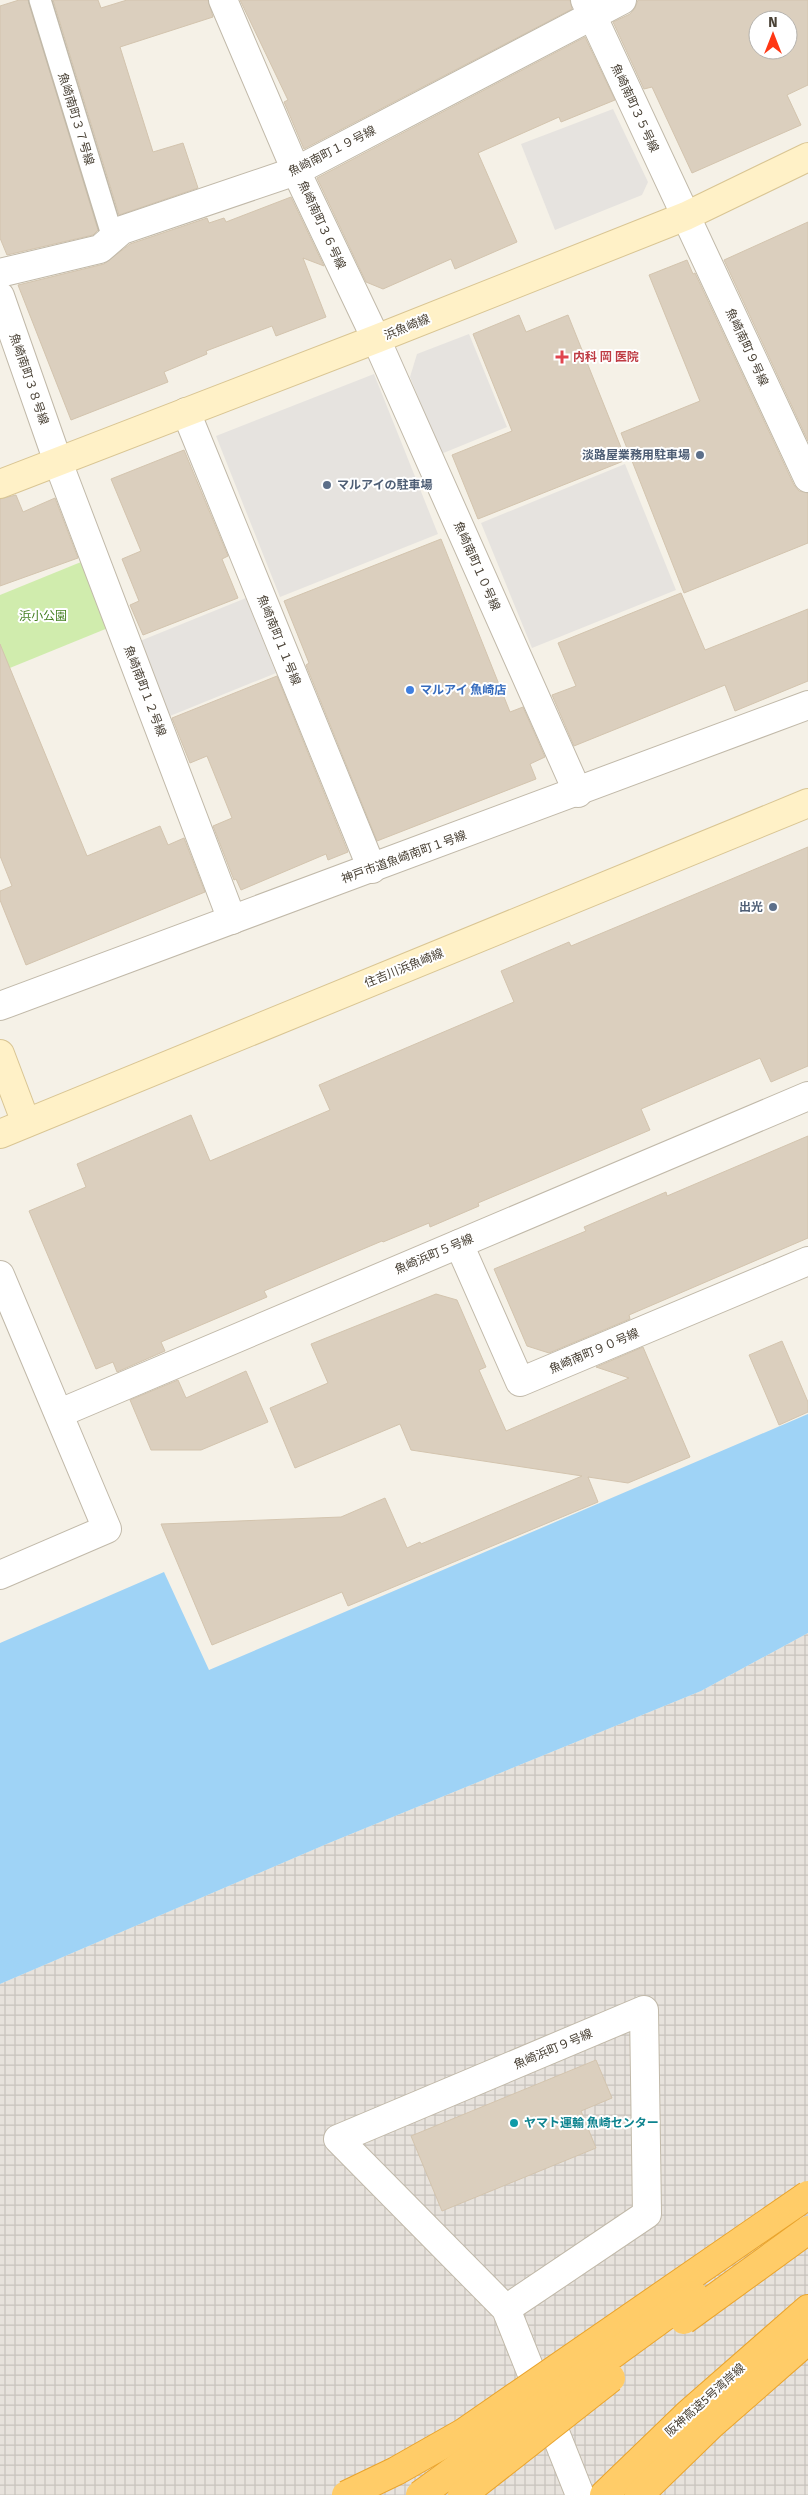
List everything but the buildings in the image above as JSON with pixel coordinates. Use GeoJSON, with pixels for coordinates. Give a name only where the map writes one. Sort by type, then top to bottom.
{"type":"FeatureCollection","features":[{"type":"Feature","properties":{"kind":"highway"},"geometry":{"type":"LineString","coordinates":[[347,2495],[463,2433],[808,2195]]}},
{"type":"Feature","properties":{"kind":"highway"},"geometry":{"type":"LineString","coordinates":[[420,2495],[808,2212]]}},
{"type":"Feature","properties":{"kind":"highway"},"geometry":{"type":"LineString","coordinates":[[347,2495],[461,2437],[808,2217]]}},
{"type":"Feature","properties":{"kind":"highway"},"geometry":{"type":"LineString","coordinates":[[462,2495],[722,2291],[808,2230]]}},
{"type":"Feature","properties":{"kind":"highway","name":"阪神高速5号湾岸線"},"geometry":{"type":"LineString","coordinates":[[604,2495],[688,2414],[808,2309]]}},
{"type":"Feature","properties":{"kind":"highway","name":"阪神高速5号湾岸線"},"geometry":{"type":"LineString","coordinates":[[639,2495],[711,2425],[808,2340]]}},
{"type":"Feature","properties":{"kind":"street","name":"魚崎南町３６号線"},"geometry":{"type":"LineString","coordinates":[[223,0],[296,171],[376,339]]}},
{"type":"Feature","properties":{"kind":"street","name":"魚崎南町１９号線"},"geometry":{"type":"LineString","coordinates":[[0,273],[100,250],[122,230],[296,171],[588,7],[622,0]]}},
{"type":"Feature","properties":{"kind":"street","name":"魚崎南町３５号線"},"geometry":{"type":"LineString","coordinates":[[588,7],[686,216]]}},
{"type":"Feature","properties":{"kind":"street","name":"浜魚崎線"},"geometry":{"type":"LineString","coordinates":[[0,484],[376,339],[686,216],[808,158]]}},
{"type":"Feature","properties":{"kind":"street","name":"魚崎南町９号線"},"geometry":{"type":"LineString","coordinates":[[686,216],[808,478]]}},
{"type":"Feature","properties":{"kind":"street","name":"魚崎南町３８号線"},"geometry":{"type":"LineString","coordinates":[[0,296],[58,462]]}},
{"type":"Feature","properties":{"kind":"street","name":"魚崎南町１０号線"},"geometry":{"type":"LineString","coordinates":[[376,339],[578,792]]}},
{"type":"Feature","properties":{"kind":"street","name":"魚崎南町１１号線"},"geometry":{"type":"LineString","coordinates":[[186,412],[372,869]]}},
{"type":"Feature","properties":{"kind":"street","name":"魚崎南町１２号線"},"geometry":{"type":"LineString","coordinates":[[58,462],[232,920]]}},
{"type":"Feature","properties":{"kind":"street","name":"神戸市道魚崎南町１号線"},"geometry":{"type":"LineString","coordinates":[[0,1006],[808,705]]}},
{"type":"Feature","properties":{"kind":"street","name":"住吉川浜魚崎線"},"geometry":{"type":"LineString","coordinates":[[0,1134],[808,802]]}},
{"type":"Feature","properties":{"kind":"street"},"geometry":{"type":"LineString","coordinates":[[0,1054],[26,1123]]}},
{"type":"Feature","properties":{"kind":"street","name":"魚崎浜町５号線"},"geometry":{"type":"LineString","coordinates":[[60,1413],[808,1096]]}},
{"type":"Feature","properties":{"kind":"street","name":"魚崎南町９０号線"},"geometry":{"type":"LineString","coordinates":[[459,1244],[520,1382],[808,1261]]}},
{"type":"Feature","properties":{"kind":"street"},"geometry":{"type":"LineString","coordinates":[[0,1275],[60,1413],[107,1528],[0,1575]]}},
{"type":"Feature","properties":{"kind":"street","name":"魚崎浜町９号線"},"geometry":{"type":"LineString","coordinates":[[506,2309],[647,2214],[644,2010],[338,2139],[506,2309],[580,2495]]}},
{"type":"Feature","properties":{"kind":"lane","name":"魚崎南町３７号線"},"geometry":{"type":"LineString","coordinates":[[40,0],[113,238]]}},
{"type":"Feature","properties":{"kind":"shaded area"},"geometry":{"type":"Polygon","coordinates":[[[613,109],[648,182],[642,195],[555,230],[521,144],[613,109]]]}},
{"type":"Feature","properties":{"kind":"shaded area"},"geometry":{"type":"Polygon","coordinates":[[[469,334],[507,427],[441,454],[410,377],[417,354],[469,334]]]}},
{"type":"Feature","properties":{"kind":"shaded area","name":"マルアイの駐車場"},"geometry":{"type":"Polygon","coordinates":[[[374,374],[438,534],[280,597],[216,436],[374,374]]]}},
{"type":"Feature","properties":{"kind":"shaded area"},"geometry":{"type":"Polygon","coordinates":[[[625,464],[676,590],[532,648],[481,523],[625,464]]]}},
{"type":"Feature","properties":{"kind":"shaded area"},"geometry":{"type":"Polygon","coordinates":[[[246,598],[276,673],[170,716],[140,641],[246,598]]]}},
{"type":"Feature","properties":{"kind":"shaded area"},"geometry":{"type":"Polygon","coordinates":[[[808,1633],[808,2495],[0,2495],[0,1984],[329,1843],[701,1691],[808,1633]]]}},
{"type":"Feature","properties":{"kind":"green space","name":"浜小公園"},"geometry":{"type":"Polygon","coordinates":[[[81,562],[108,628],[0,672],[0,595],[81,562]]]}},
{"type":"Feature","properties":{"kind":"water"},"geometry":{"type":"Polygon","coordinates":[[[808,1414],[808,1633],[701,1691],[329,1843],[0,1984],[0,1643],[164,1572],[209,1670],[808,1414]]]}},
{"type":"Feature","properties":{"kind":"place","name":"内科 岡 医院"},"geometry":{"type":"Point","coordinates":[562,357]}},
{"type":"Feature","properties":{"kind":"place","name":"淡路屋業務用駐車場"},"geometry":{"type":"Point","coordinates":[700,455]}},
{"type":"Feature","properties":{"kind":"place","name":"マルアイの駐車場"},"geometry":{"type":"Point","coordinates":[327,485]}},
{"type":"Feature","properties":{"kind":"place","name":"マルアイ 魚崎店"},"geometry":{"type":"Point","coordinates":[410,690]}},
{"type":"Feature","properties":{"kind":"place","name":"出光"},"geometry":{"type":"Point","coordinates":[773,907]}},
{"type":"Feature","properties":{"kind":"place","name":"ヤマト運輸 魚崎センター"},"geometry":{"type":"Point","coordinates":[514,2123]}}]}
